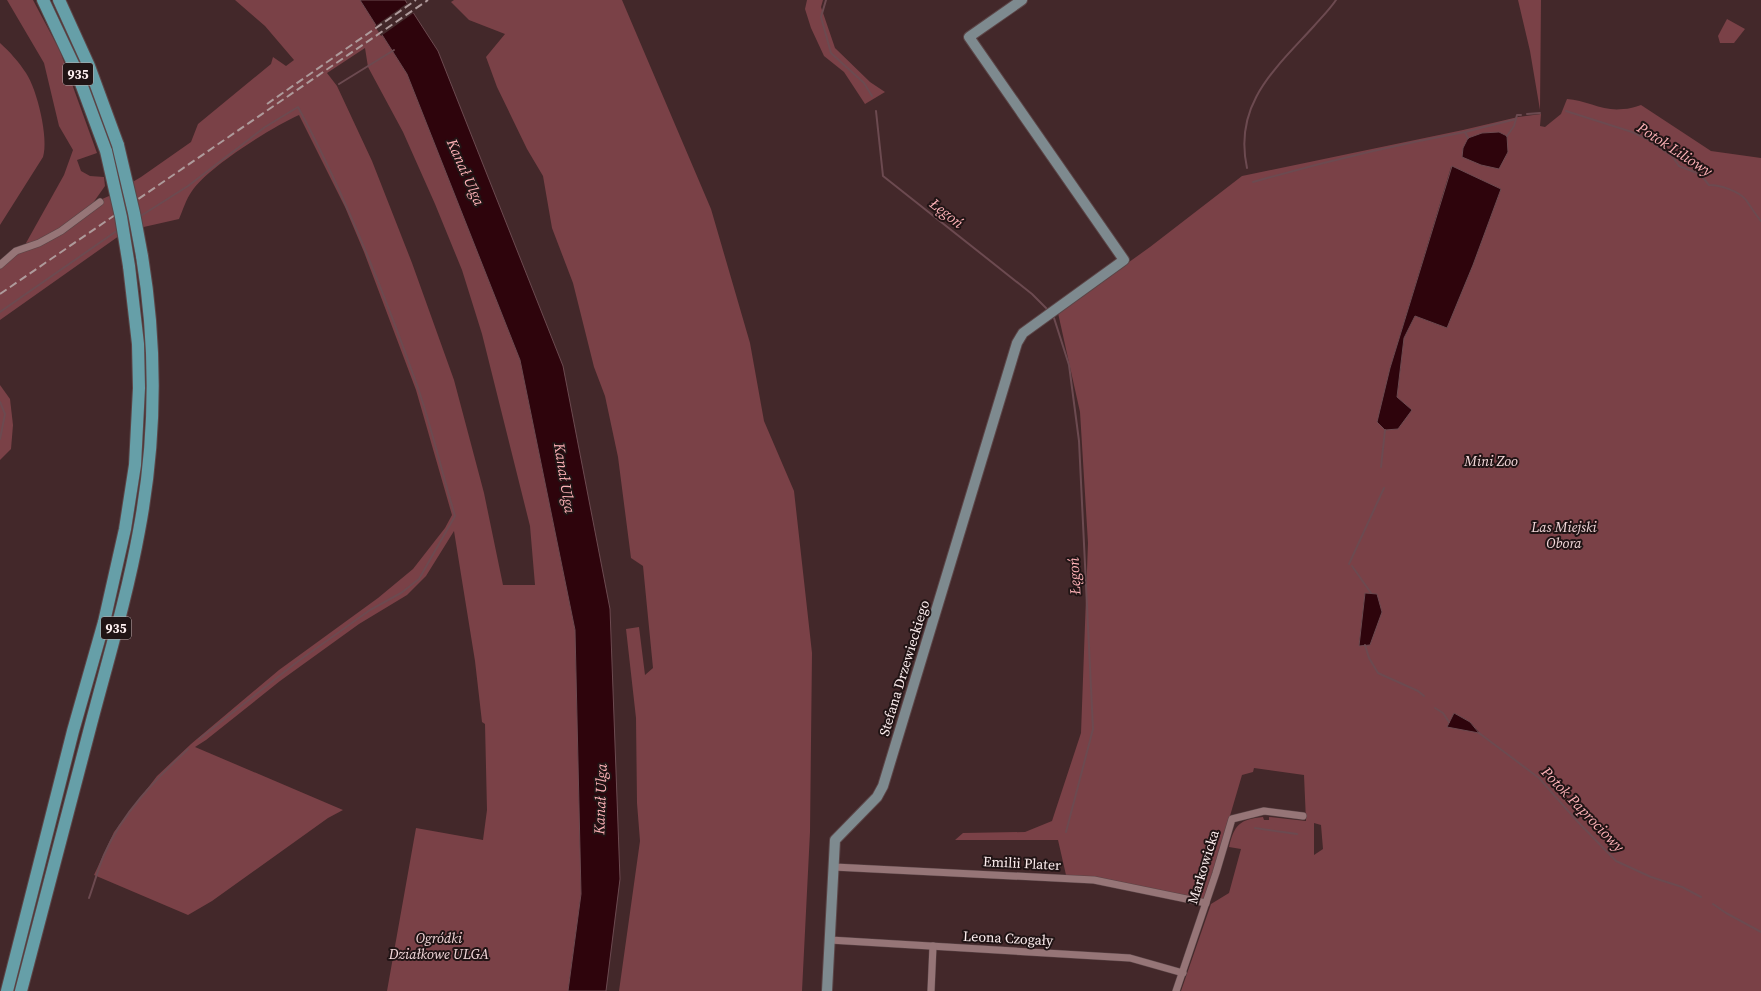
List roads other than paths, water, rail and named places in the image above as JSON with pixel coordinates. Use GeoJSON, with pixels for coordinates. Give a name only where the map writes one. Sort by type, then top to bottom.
{"type":"FeatureCollection","features":[{"type":"Feature","properties":{"kind":"main road","name":"935"},"geometry":{"type":"LineString","coordinates":[[7,991],[73,731],[105,616],[125,529],[135,465],[139,388],[138,338],[129,266],[121,216],[106,151],[76,70],[43,0]]}},
{"type":"Feature","properties":{"kind":"main road","name":"935"},"geometry":{"type":"LineString","coordinates":[[21,991],[121,610],[140,530],[148,465],[153,387],[150,319],[142,256],[134,213],[118,145],[89,66],[59,0]]}},
{"type":"Feature","properties":{"kind":"street","name":"Stefana Drzewieckiego"},"geometry":{"type":"LineString","coordinates":[[827,991],[835,840],[877,797],[883,786],[1017,343],[1023,334],[1124,260],[969,37],[1022,0]]}},
{"type":"Feature","properties":{"kind":"street"},"geometry":{"type":"LineString","coordinates":[[0,265],[16,251],[39,243],[61,231],[100,202]]}},
{"type":"Feature","properties":{"kind":"street","name":"Markowicka"},"geometry":{"type":"LineString","coordinates":[[1176,991],[1206,903],[1232,819],[1264,811],[1304,816]]}},
{"type":"Feature","properties":{"kind":"street","name":"Emilii Plater"},"geometry":{"type":"LineString","coordinates":[[834,867],[1094,880],[1206,903]]}},
{"type":"Feature","properties":{"kind":"street","name":"Leona Czogały"},"geometry":{"type":"LineString","coordinates":[[830,940],[1130,958],[1182,973]]}},
{"type":"Feature","properties":{"kind":"street"},"geometry":{"type":"LineString","coordinates":[[930,991],[933,946]]}},
{"type":"Feature","properties":{"kind":"water","name":"Kanał Ulga"},"geometry":{"type":"Polygon","coordinates":[[[360,0],[405,0],[438,51],[563,366],[610,609],[620,879],[606,991],[568,991],[581,894],[575,630],[520,360],[407,74],[360,0]]]}},
{"type":"Feature","properties":{"kind":"water"},"geometry":{"type":"Polygon","coordinates":[[[1499,132],[1507,136],[1508,152],[1499,169],[1481,165],[1462,157],[1463,148],[1468,138],[1482,133],[1499,132]]]}},
{"type":"Feature","properties":{"kind":"water"},"geometry":{"type":"Polygon","coordinates":[[[1452,166],[1501,189],[1473,265],[1447,328],[1415,316],[1404,338],[1397,397],[1412,410],[1398,429],[1385,430],[1377,422],[1390,368],[1452,166]]]}},
{"type":"Feature","properties":{"kind":"water"},"geometry":{"type":"Polygon","coordinates":[[[1365,593],[1377,594],[1382,612],[1370,645],[1359,646],[1365,593]]]}},
{"type":"Feature","properties":{"kind":"water"},"geometry":{"type":"Polygon","coordinates":[[[1454,713],[1470,722],[1479,733],[1447,727],[1454,713]]]}},
{"type":"Feature","properties":{"kind":"waterway","name":"Łęgoń"},"geometry":{"type":"LineString","coordinates":[[826,0],[821,17],[831,53],[864,83],[872,96]]}},
{"type":"Feature","properties":{"kind":"waterway"},"geometry":{"type":"LineString","coordinates":[[1247,168],[1244,145],[1246,125],[1252,106],[1261,89],[1285,57],[1326,13],[1336,0]]}},
{"type":"Feature","properties":{"kind":"waterway"},"geometry":{"type":"LineString","coordinates":[[339,84],[394,50]]}},
{"type":"Feature","properties":{"kind":"waterway"},"geometry":{"type":"LineString","coordinates":[[139,217],[188,186],[265,127],[298,107],[316,141],[348,210],[392,316],[418,388],[455,516],[419,579],[401,593],[370,610],[297,662],[199,739]]}},
{"type":"Feature","properties":{"kind":"waterway","name":"Łęgoń"},"geometry":{"type":"LineString","coordinates":[[876,111],[883,176],[1032,294],[1047,309]]}},
{"type":"Feature","properties":{"kind":"waterway","name":"Potok Liliowy"},"geometry":{"type":"LineString","coordinates":[[1566,111],[1632,132],[1647,139],[1672,156],[1679,166],[1700,174],[1709,185],[1724,187],[1739,194],[1746,200],[1761,221]]}},
{"type":"Feature","properties":{"kind":"waterway"},"geometry":{"type":"LineString","coordinates":[[1527,114],[1540,113]]}},
{"type":"Feature","properties":{"kind":"waterway"},"geometry":{"type":"LineString","coordinates":[[1507,136],[1514,126],[1517,115],[1521,115]]}},
{"type":"Feature","properties":{"kind":"waterway"},"geometry":{"type":"LineString","coordinates":[[1465,132],[1516,119]]}},
{"type":"Feature","properties":{"kind":"waterway"},"geometry":{"type":"LineString","coordinates":[[1253,182],[1412,142],[1465,132],[1468,138]]}},
{"type":"Feature","properties":{"kind":"waterway"},"geometry":{"type":"LineString","coordinates":[[0,312],[118,230]]}},
{"type":"Feature","properties":{"kind":"waterway","name":"Łęgoń"},"geometry":{"type":"LineString","coordinates":[[1054,318],[1069,365],[1079,441],[1093,729],[1066,832]]}},
{"type":"Feature","properties":{"kind":"waterway"},"geometry":{"type":"LineString","coordinates":[[0,402],[5,414],[0,439]]}},
{"type":"Feature","properties":{"kind":"waterway"},"geometry":{"type":"LineString","coordinates":[[1381,467],[1385,430]]}},
{"type":"Feature","properties":{"kind":"waterway"},"geometry":{"type":"LineString","coordinates":[[1349,564],[1384,488]]}},
{"type":"Feature","properties":{"kind":"waterway"},"geometry":{"type":"LineString","coordinates":[[1352,566],[1371,593]]}},
{"type":"Feature","properties":{"kind":"waterway","name":"Potok Paprociowy"},"geometry":{"type":"LineString","coordinates":[[1365,645],[1369,658],[1378,673],[1418,691],[1424,696]]}},
{"type":"Feature","properties":{"kind":"waterway","name":"Potok Paprociowy"},"geometry":{"type":"LineString","coordinates":[[1435,708],[1443,713],[1449,722]]}},
{"type":"Feature","properties":{"kind":"waterway","name":"Potok Paprociowy"},"geometry":{"type":"LineString","coordinates":[[1479,733],[1539,778],[1578,822],[1616,861],[1651,877],[1682,887],[1701,897]]}},
{"type":"Feature","properties":{"kind":"waterway"},"geometry":{"type":"LineString","coordinates":[[89,898],[104,855],[120,825],[152,785],[188,749]]}},
{"type":"Feature","properties":{"kind":"waterway"},"geometry":{"type":"LineString","coordinates":[[1255,828],[1297,834]]}},
{"type":"Feature","properties":{"kind":"waterway","name":"Potok Paprociowy"},"geometry":{"type":"LineString","coordinates":[[1713,904],[1726,913],[1761,932]]}},
{"type":"Feature","properties":{"kind":"railway"},"geometry":{"type":"LineString","coordinates":[[267,104],[416,0]]}},
{"type":"Feature","properties":{"kind":"railway"},"geometry":{"type":"LineString","coordinates":[[0,294],[428,0]]}},
{"type":"Feature","properties":{"kind":"park label","name":"Mini Zoo"},"geometry":{"type":"Point","coordinates":[1491,461]}},
{"type":"Feature","properties":{"kind":"park label","name":"Las Miejski Obora"},"geometry":{"type":"Point","coordinates":[1564,536]}},
{"type":"Feature","properties":{"kind":"park label","name":"Ogródki Działkowe ULGA"},"geometry":{"type":"Point","coordinates":[439,946]}}]}
